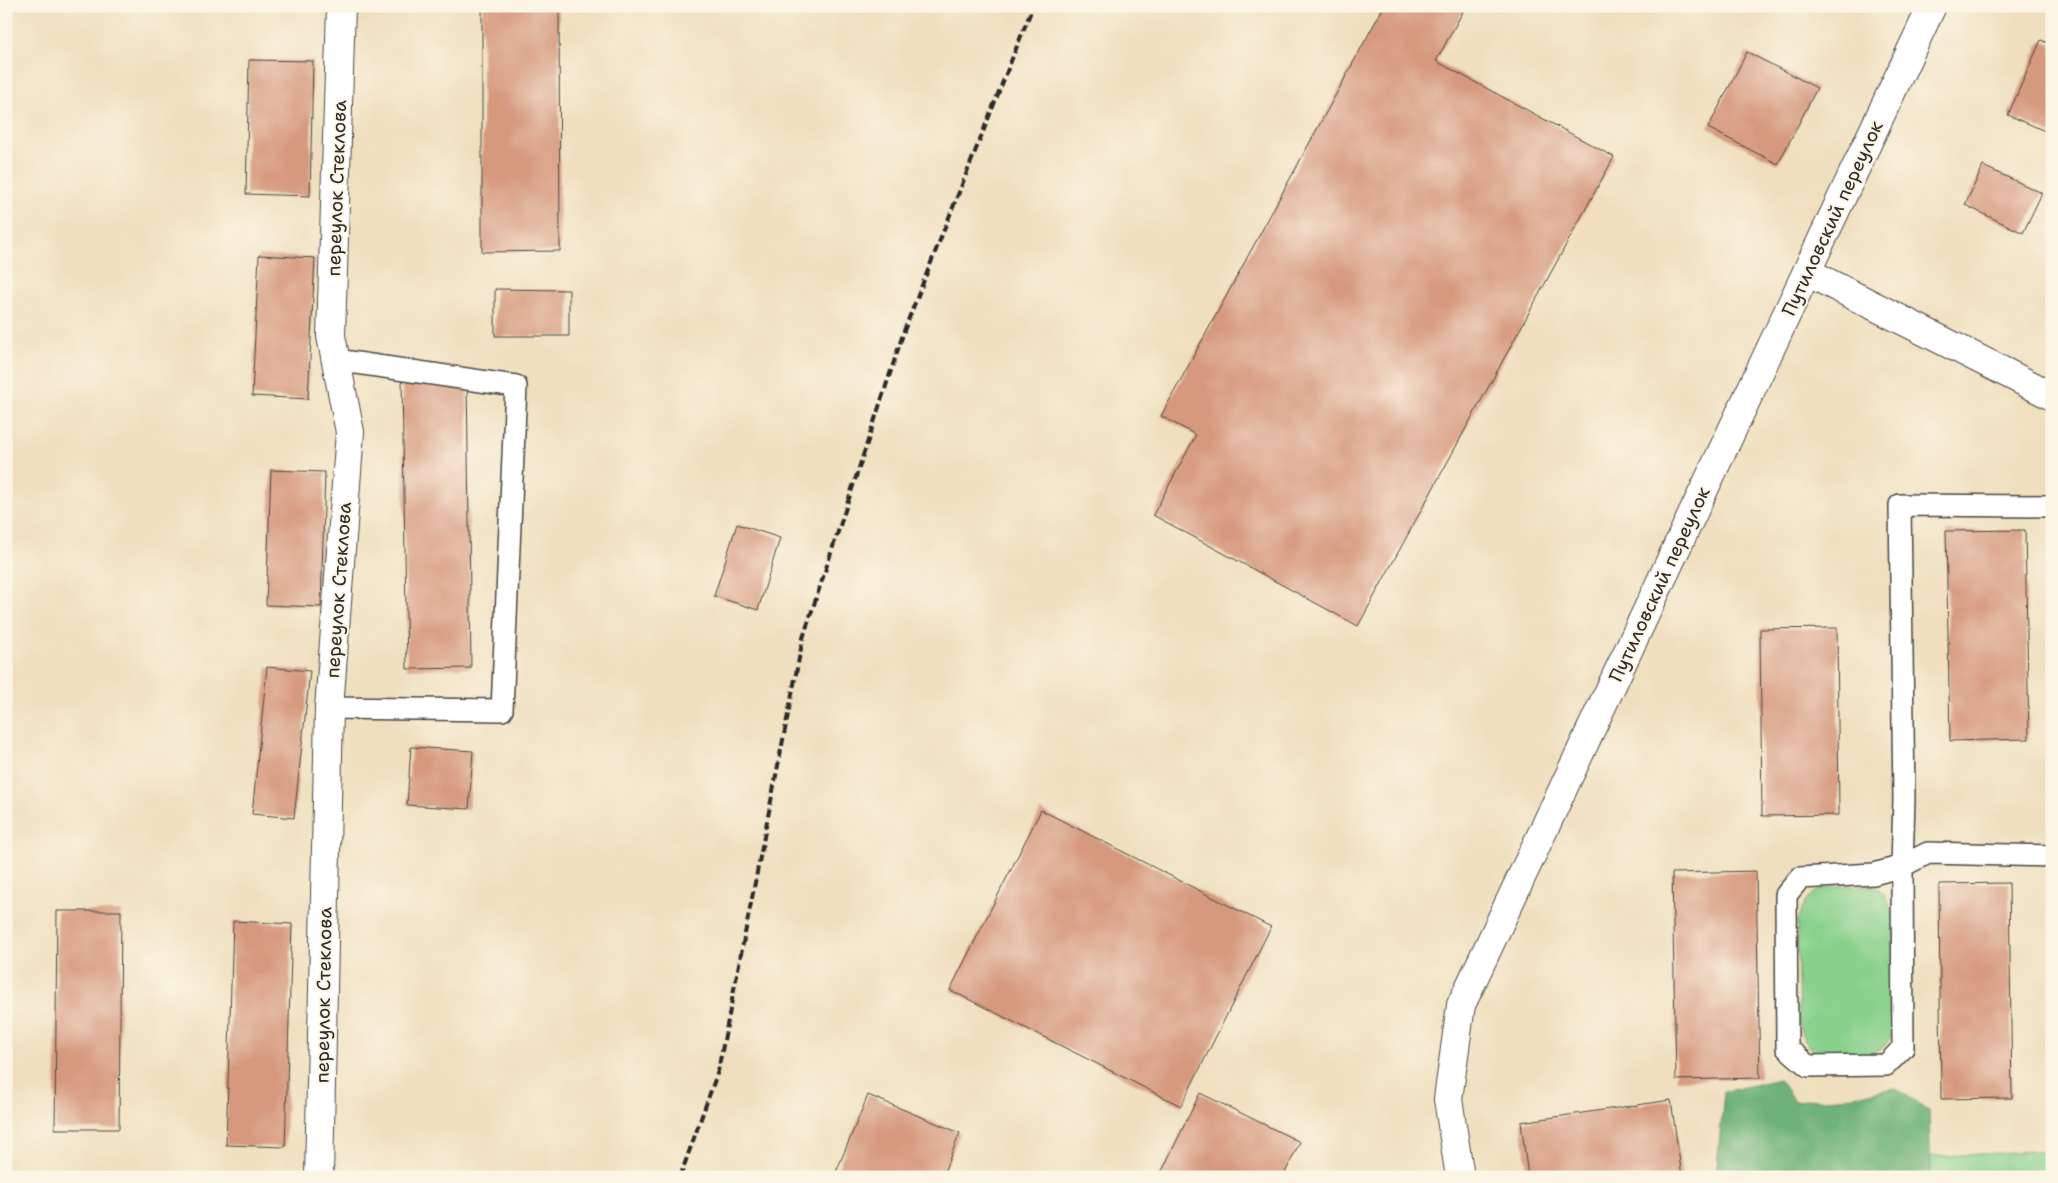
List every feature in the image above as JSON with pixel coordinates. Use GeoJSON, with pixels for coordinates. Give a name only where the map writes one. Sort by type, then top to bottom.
{"type":"FeatureCollection","features":[{"type":"Feature","properties":{"kind":"street","name":"переулок Стеклова"},"geometry":{"type":"LineString","coordinates":[[319,1177],[329,708],[350,432],[331,336],[341,6]]}},
{"type":"Feature","properties":{"kind":"street","name":"Путиловский переулок"},"geometry":{"type":"LineString","coordinates":[[1460,1177],[1448,1099],[1461,1005],[1932,6]]}},
{"type":"Feature","properties":{"kind":"street"},"geometry":{"type":"LineString","coordinates":[[1806,272],[2052,396]]}},
{"type":"Feature","properties":{"kind":"lane"},"geometry":{"type":"LineString","coordinates":[[329,708],[502,710],[516,386],[336,360]]}},
{"type":"Feature","properties":{"kind":"lane"},"geometry":{"type":"LineString","coordinates":[[2052,506],[1900,505],[1904,799],[1902,866],[1903,1048],[1886,1065],[1808,1066],[1787,1048],[1786,895],[1800,878],[1874,874],[1902,866],[1928,853],[2052,856]]}},
{"type":"Feature","properties":{"kind":"green space"},"geometry":{"type":"Polygon","coordinates":[[[1837,886],[1875,886],[1885,895],[1891,909],[1894,928],[1894,1032],[1889,1040],[1874,1053],[1853,1057],[1825,1057],[1811,1049],[1802,1035],[1799,1025],[1797,923],[1802,908],[1817,891],[1837,886]]]}},
{"type":"Feature","properties":{"kind":"green space"},"geometry":{"type":"Polygon","coordinates":[[[1779,1079],[1794,1101],[1841,1098],[1896,1088],[1929,1111],[1931,1177],[1716,1177],[1724,1092],[1779,1079]]]}},
{"type":"Feature","properties":{"kind":"green space"},"geometry":{"type":"Polygon","coordinates":[[[2051,1150],[2051,1177],[1931,1177],[1930,1157],[2051,1150]]]}},
{"type":"Feature","properties":{"kind":"building"},"geometry":{"type":"Polygon","coordinates":[[[482,6],[559,6],[560,251],[482,252],[482,6]]]}},
{"type":"Feature","properties":{"kind":"building"},"geometry":{"type":"Polygon","coordinates":[[[1384,6],[1466,6],[1436,61],[1614,157],[1358,626],[1153,515],[1196,435],[1161,416],[1384,6]]]}},
{"type":"Feature","properties":{"kind":"building"},"geometry":{"type":"Polygon","coordinates":[[[2041,40],[2052,45],[2052,134],[2008,115],[2041,40]]]}},
{"type":"Feature","properties":{"kind":"building"},"geometry":{"type":"Polygon","coordinates":[[[1747,52],[1817,88],[1778,164],[1708,128],[1747,52]]]}},
{"type":"Feature","properties":{"kind":"building"},"geometry":{"type":"Polygon","coordinates":[[[249,60],[313,61],[310,196],[246,194],[249,60]]]}},
{"type":"Feature","properties":{"kind":"building"},"geometry":{"type":"Polygon","coordinates":[[[1983,166],[2042,193],[2023,233],[1965,205],[1983,166]]]}},
{"type":"Feature","properties":{"kind":"building"},"geometry":{"type":"Polygon","coordinates":[[[259,255],[315,258],[308,399],[252,396],[259,255]]]}},
{"type":"Feature","properties":{"kind":"building"},"geometry":{"type":"Polygon","coordinates":[[[495,289],[569,290],[569,336],[495,336],[495,289]]]}},
{"type":"Feature","properties":{"kind":"building"},"geometry":{"type":"Polygon","coordinates":[[[467,379],[471,668],[407,669],[402,380],[467,379]]]}},
{"type":"Feature","properties":{"kind":"building"},"geometry":{"type":"Polygon","coordinates":[[[271,470],[325,472],[321,607],[266,605],[271,470]]]}},
{"type":"Feature","properties":{"kind":"building"},"geometry":{"type":"Polygon","coordinates":[[[737,524],[780,538],[758,610],[714,596],[737,524]]]}},
{"type":"Feature","properties":{"kind":"building"},"geometry":{"type":"Polygon","coordinates":[[[2025,530],[2029,739],[1950,741],[1946,531],[2025,530]]]}},
{"type":"Feature","properties":{"kind":"building"},"geometry":{"type":"Polygon","coordinates":[[[1837,628],[1839,815],[1762,816],[1760,629],[1837,628]]]}},
{"type":"Feature","properties":{"kind":"building"},"geometry":{"type":"Polygon","coordinates":[[[267,667],[310,671],[294,818],[252,814],[267,667]]]}},
{"type":"Feature","properties":{"kind":"building"},"geometry":{"type":"Polygon","coordinates":[[[411,747],[473,751],[469,809],[407,805],[411,747]]]}},
{"type":"Feature","properties":{"kind":"building"},"geometry":{"type":"Polygon","coordinates":[[[1041,810],[1271,927],[1181,1106],[950,990],[1041,810]]]}},
{"type":"Feature","properties":{"kind":"building"},"geometry":{"type":"Polygon","coordinates":[[[1756,871],[1760,1078],[1676,1080],[1672,873],[1756,871]]]}},
{"type":"Feature","properties":{"kind":"building"},"geometry":{"type":"Polygon","coordinates":[[[2009,883],[2012,1098],[1941,1099],[1939,884],[2009,883]]]}},
{"type":"Feature","properties":{"kind":"building"},"geometry":{"type":"Polygon","coordinates":[[[57,911],[121,911],[119,1129],[55,1129],[57,911]]]}},
{"type":"Feature","properties":{"kind":"building"},"geometry":{"type":"Polygon","coordinates":[[[233,921],[292,924],[285,1147],[226,1145],[233,921]]]}},
{"type":"Feature","properties":{"kind":"building"},"geometry":{"type":"Polygon","coordinates":[[[1200,1093],[1300,1142],[1283,1177],[1159,1177],[1200,1093]]]}},
{"type":"Feature","properties":{"kind":"building"},"geometry":{"type":"Polygon","coordinates":[[[868,1095],[960,1133],[942,1177],[834,1177],[868,1095]]]}},
{"type":"Feature","properties":{"kind":"building"},"geometry":{"type":"Polygon","coordinates":[[[1671,1100],[1682,1177],[1528,1177],[1521,1122],[1671,1100]]]}},
{"type":"Feature","properties":{"kind":"railway"},"geometry":{"type":"LineString","coordinates":[[680,1177],[718,1071],[803,638],[905,328],[1034,6]]}}]}
